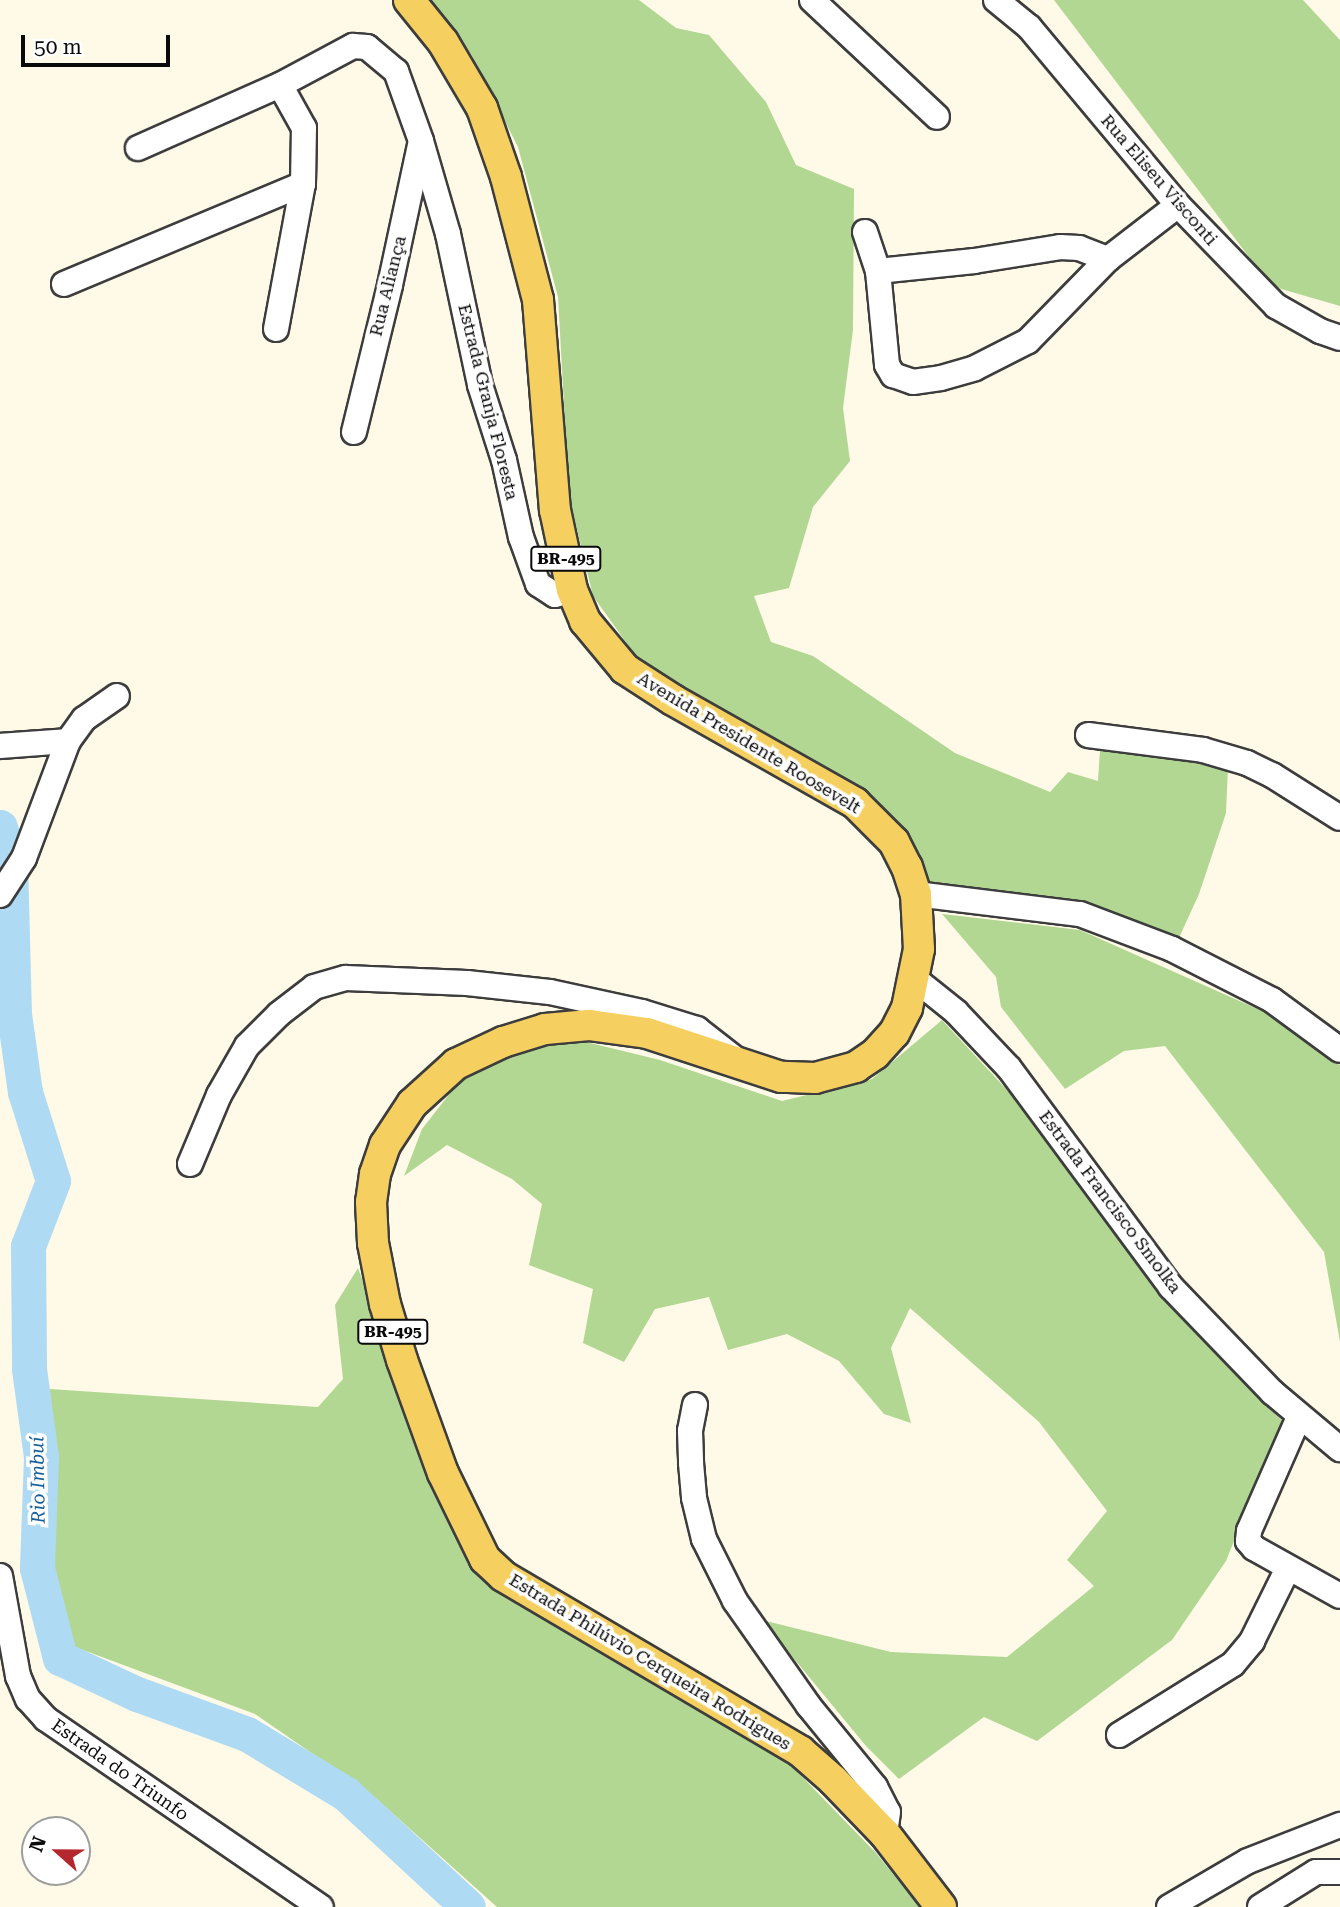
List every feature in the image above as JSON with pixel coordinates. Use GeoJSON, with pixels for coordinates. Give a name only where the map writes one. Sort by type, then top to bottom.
{"type":"FeatureCollection","features":[{"type":"Feature","properties":{"kind":"main road","name":"Avenida Presidente Roosevelt"},"geometry":{"type":"LineString","coordinates":[[409,0],[443,42],[482,108],[506,177],[538,300],[555,510],[572,590],[584,621],[625,669],[673,700],[855,803],[894,842],[916,894],[919,938],[915,979]]}},
{"type":"Feature","properties":{"kind":"main road","name":"Estrada Philúvio Cerqueira Rodrigues"},"geometry":{"type":"LineString","coordinates":[[915,979],[907,1008],[894,1033],[875,1054],[856,1067],[815,1077],[781,1077],[647,1033],[589,1025],[545,1029],[503,1042],[456,1064],[412,1104],[385,1145],[375,1174],[371,1202],[373,1243],[385,1304],[402,1360],[451,1493],[485,1559],[503,1576],[800,1751],[885,1834],[941,1907]]}},
{"type":"Feature","properties":{"kind":"street"},"geometry":{"type":"LineString","coordinates":[[812,0],[937,117]]}},
{"type":"Feature","properties":{"kind":"street","name":"Rua Eliseu Visconti"},"geometry":{"type":"LineString","coordinates":[[996,0],[1029,27],[1178,205],[1276,306],[1320,331],[1340,338]]}},
{"type":"Feature","properties":{"kind":"street","name":"Estrada Granja Floresta"},"geometry":{"type":"LineString","coordinates":[[138,148],[280,85],[353,46],[367,47],[396,71],[421,141],[448,234],[480,385],[504,460],[521,537],[538,584],[555,595],[572,590]]}},
{"type":"Feature","properties":{"kind":"street"},"geometry":{"type":"LineString","coordinates":[[276,330],[303,184],[304,128],[280,85]]}},
{"type":"Feature","properties":{"kind":"street","name":"Rua Aliança"},"geometry":{"type":"LineString","coordinates":[[354,432],[421,141]]}},
{"type":"Feature","properties":{"kind":"street"},"geometry":{"type":"LineString","coordinates":[[64,284],[303,184]]}},
{"type":"Feature","properties":{"kind":"street"},"geometry":{"type":"LineString","coordinates":[[865,232],[878,271],[887,365],[893,375],[913,382],[975,368],[1028,341],[1108,259],[1178,205]]}},
{"type":"Feature","properties":{"kind":"street"},"geometry":{"type":"LineString","coordinates":[[878,271],[974,261],[1060,247],[1079,248],[1108,259]]}},
{"type":"Feature","properties":{"kind":"street"},"geometry":{"type":"LineString","coordinates":[[0,895],[24,858],[68,741],[84,719],[117,696]]}},
{"type":"Feature","properties":{"kind":"street"},"geometry":{"type":"LineString","coordinates":[[1088,734],[1203,750],[1247,763],[1272,775],[1340,818]]}},
{"type":"Feature","properties":{"kind":"street"},"geometry":{"type":"LineString","coordinates":[[7,746],[68,741]]}},
{"type":"Feature","properties":{"kind":"street"},"geometry":{"type":"LineString","coordinates":[[916,894],[1080,914],[1172,949],[1272,1000],[1340,1050]]}},
{"type":"Feature","properties":{"kind":"street"},"geometry":{"type":"LineString","coordinates":[[190,1164],[219,1095],[247,1046],[279,1014],[314,987],[346,978],[467,983],[550,992],[642,1012],[696,1029],[744,1066]]}},
{"type":"Feature","properties":{"kind":"street","name":"Estrada Francisco Smolka"},"geometry":{"type":"LineString","coordinates":[[915,979],[956,1012],[1009,1068],[1171,1287],[1299,1417],[1340,1449]]}},
{"type":"Feature","properties":{"kind":"street"},"geometry":{"type":"LineString","coordinates":[[695,1405],[690,1431],[691,1462],[694,1498],[704,1539],[742,1611],[808,1705],[875,1787],[888,1812],[885,1834]]}},
{"type":"Feature","properties":{"kind":"street"},"geometry":{"type":"LineString","coordinates":[[1299,1417],[1249,1531],[1248,1541],[1254,1548],[1340,1597]]}},
{"type":"Feature","properties":{"kind":"street"},"geometry":{"type":"LineString","coordinates":[[1119,1735],[1233,1664],[1252,1641],[1288,1568]]}},
{"type":"Feature","properties":{"kind":"street","name":"Estrada do Triunfo"},"geometry":{"type":"LineString","coordinates":[[0,1576],[18,1676],[28,1699],[46,1719],[321,1907]]}},
{"type":"Feature","properties":{"kind":"street"},"geometry":{"type":"LineString","coordinates":[[1168,1907],[1248,1861],[1321,1830],[1340,1825]]}},
{"type":"Feature","properties":{"kind":"street"},"geometry":{"type":"LineString","coordinates":[[1260,1907],[1316,1872],[1340,1872]]}},
{"type":"Feature","properties":{"kind":"green space"},"geometry":{"type":"Polygon","coordinates":[[[424,0],[639,0],[676,28],[709,35],[766,102],[796,165],[854,189],[853,330],[843,408],[850,461],[813,507],[789,588],[754,596],[771,642],[813,656],[955,753],[1050,792],[1068,772],[1098,781],[1100,750],[1228,767],[1226,813],[1199,894],[1178,940],[924,885],[901,829],[643,666],[593,596],[569,496],[558,297],[518,147],[471,54],[424,0]]]}},
{"type":"Feature","properties":{"kind":"green space"},"geometry":{"type":"Polygon","coordinates":[[[1054,0],[1303,0],[1340,40],[1340,306],[1271,286],[1054,0]]]}},
{"type":"Feature","properties":{"kind":"green space"},"geometry":{"type":"Polygon","coordinates":[[[942,914],[1080,930],[1262,1011],[1340,1065],[1340,1342],[1324,1252],[1165,1046],[1124,1051],[1065,1089],[1001,1007],[996,977],[942,914]]]}},
{"type":"Feature","properties":{"kind":"green space"},"geometry":{"type":"Polygon","coordinates":[[[942,1020],[1046,1132],[1160,1293],[1282,1421],[1226,1561],[1172,1640],[1037,1741],[984,1717],[899,1779],[866,1746],[762,1620],[891,1652],[1007,1657],[1094,1586],[1067,1560],[1107,1511],[1039,1422],[910,1308],[891,1348],[911,1423],[884,1414],[839,1361],[787,1334],[728,1350],[709,1297],[655,1309],[624,1362],[583,1343],[593,1289],[529,1265],[542,1204],[512,1179],[447,1145],[404,1176],[422,1129],[465,1074],[528,1049],[582,1041],[660,1060],[782,1101],[872,1079],[942,1020]]]}},
{"type":"Feature","properties":{"kind":"green space"},"geometry":{"type":"Polygon","coordinates":[[[358,1268],[468,1564],[780,1754],[876,1853],[920,1907],[497,1907],[371,1794],[255,1714],[75,1647],[53,1570],[50,1389],[318,1407],[343,1379],[335,1305],[358,1268]]]}},
{"type":"Feature","properties":{"kind":"waterway","name":"Rio Imbuí"},"geometry":{"type":"LineString","coordinates":[[0,827],[10,862],[14,1014],[25,1092],[53,1181],[28,1246],[29,1369],[41,1457],[37,1568],[60,1658],[137,1694],[247,1734],[346,1794],[468,1907]]}}]}
